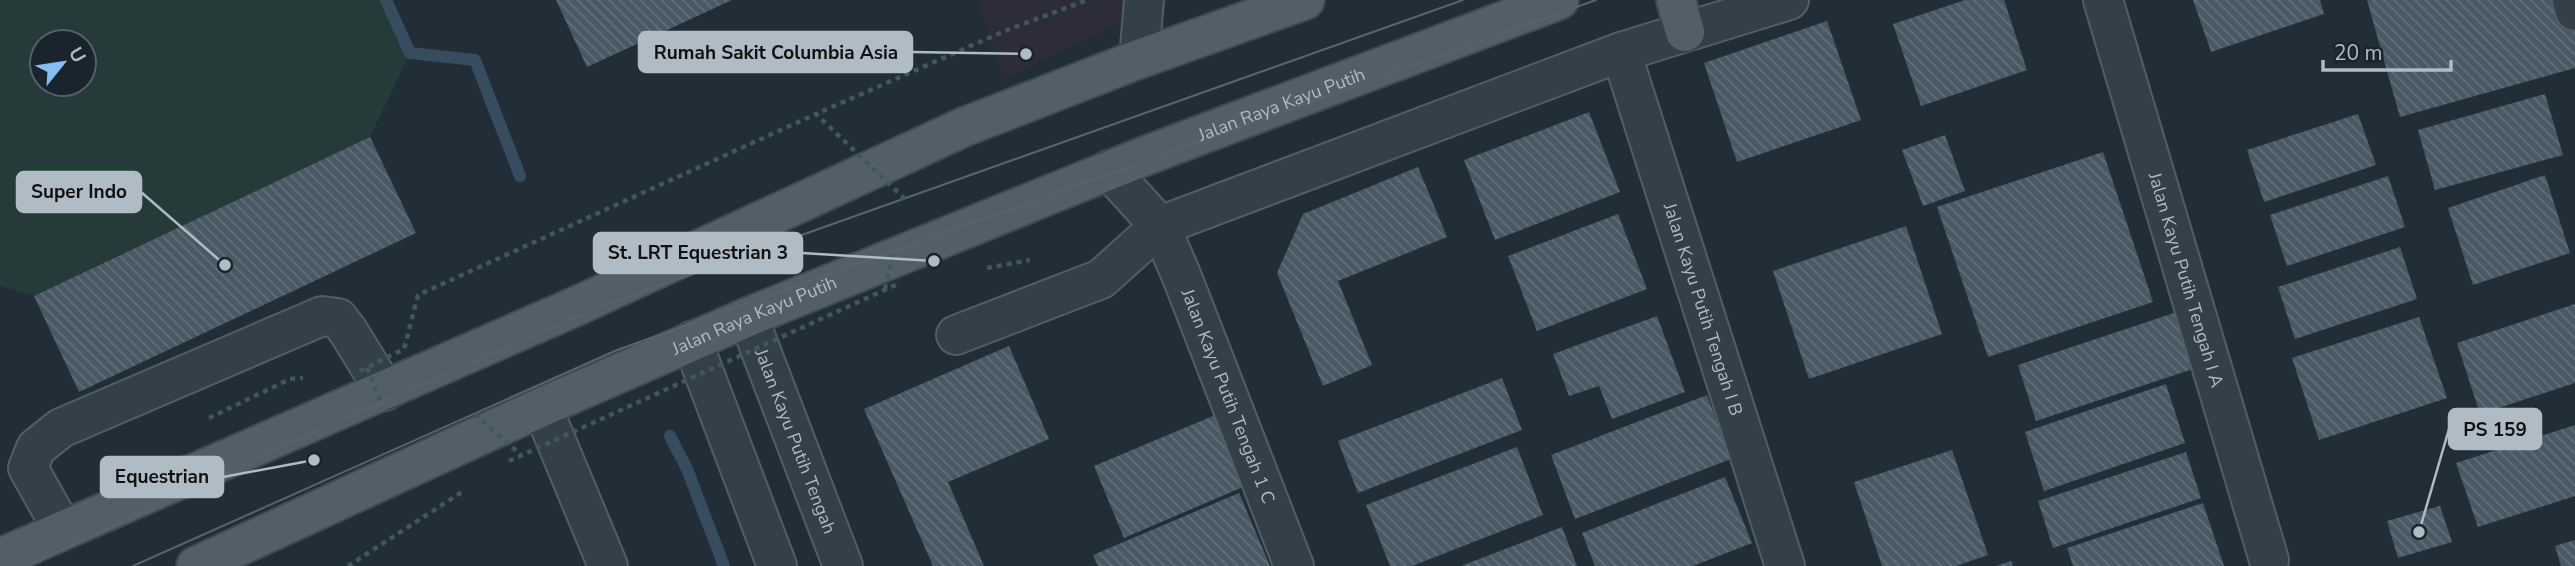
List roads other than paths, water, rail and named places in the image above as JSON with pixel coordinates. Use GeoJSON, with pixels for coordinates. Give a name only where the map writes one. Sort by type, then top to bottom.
{"type":"FeatureCollection","features":[{"type":"Feature","properties":{"kind":"main road"},"geometry":{"type":"LineString","coordinates":[[0,558],[373,383],[579,305],[964,127],[1305,0]]}},
{"type":"Feature","properties":{"kind":"main road","name":"Jalan Raya Kayu Putih"},"geometry":{"type":"LineString","coordinates":[[196,566],[542,407],[748,317],[1109,170],[1559,0]]}},
{"type":"Feature","properties":{"kind":"street"},"geometry":{"type":"LineString","coordinates":[[1139,60],[1144,0]]}},
{"type":"Feature","properties":{"kind":"street"},"geometry":{"type":"LineString","coordinates":[[956,335],[1101,279],[1160,226],[1620,52],[1681,16],[1789,0]]}},
{"type":"Feature","properties":{"kind":"street","name":"Jalan Kayu Putih Tengah I A"},"geometry":{"type":"LineString","coordinates":[[2103,0],[2269,560]]}},
{"type":"Feature","properties":{"kind":"street"},"geometry":{"type":"LineString","coordinates":[[2572,0],[2575,10]]}},
{"type":"Feature","properties":{"kind":"street","name":"Jalan Kayu Putih Tengah I B"},"geometry":{"type":"LineString","coordinates":[[1620,52],[1785,566]]}},
{"type":"Feature","properties":{"kind":"street","name":"Jalan Kayu Putih Tengah 1 C"},"geometry":{"type":"LineString","coordinates":[[1109,170],[1160,226],[1294,566]]}},
{"type":"Feature","properties":{"kind":"street"},"geometry":{"type":"LineString","coordinates":[[63,530],[28,468],[36,448],[61,428],[322,316],[338,318],[348,331],[373,383]]}},
{"type":"Feature","properties":{"kind":"street","name":"Jalan Kayu Putih Tengah"},"geometry":{"type":"LineString","coordinates":[[748,317],[843,566]]}},
{"type":"Feature","properties":{"kind":"street"},"geometry":{"type":"LineString","coordinates":[[684,344],[777,566]]}},
{"type":"Feature","properties":{"kind":"street"},"geometry":{"type":"LineString","coordinates":[[542,407],[608,566]]}},
{"type":"Feature","properties":{"kind":"waterway"},"geometry":{"type":"LineString","coordinates":[[386,0],[410,53],[475,60],[520,176]]}},
{"type":"Feature","properties":{"kind":"waterway"},"geometry":{"type":"LineString","coordinates":[[670,436],[687,469],[724,566]]}},
{"type":"Feature","properties":{"kind":"tram line"},"geometry":{"type":"LineString","coordinates":[[28,566],[300,438],[602,306],[1463,0]]}},
{"type":"Feature","properties":{"kind":"tram line"},"geometry":{"type":"LineString","coordinates":[[133,566],[617,350],[1596,0]]}},
{"type":"Feature","properties":{"kind":"place","name":"Rumah Sakit Columbia Asia"},"geometry":{"type":"Point","coordinates":[1026,54]}},
{"type":"Feature","properties":{"kind":"place","name":"St. LRT Equestrian 3"},"geometry":{"type":"Point","coordinates":[934,261]}},
{"type":"Feature","properties":{"kind":"place","name":"Super Indo"},"geometry":{"type":"Point","coordinates":[225,265]}},
{"type":"Feature","properties":{"kind":"place","name":"Equestrian"},"geometry":{"type":"Point","coordinates":[314,460]}},
{"type":"Feature","properties":{"kind":"place","name":"PS 159"},"geometry":{"type":"Point","coordinates":[2419,532]}}]}
